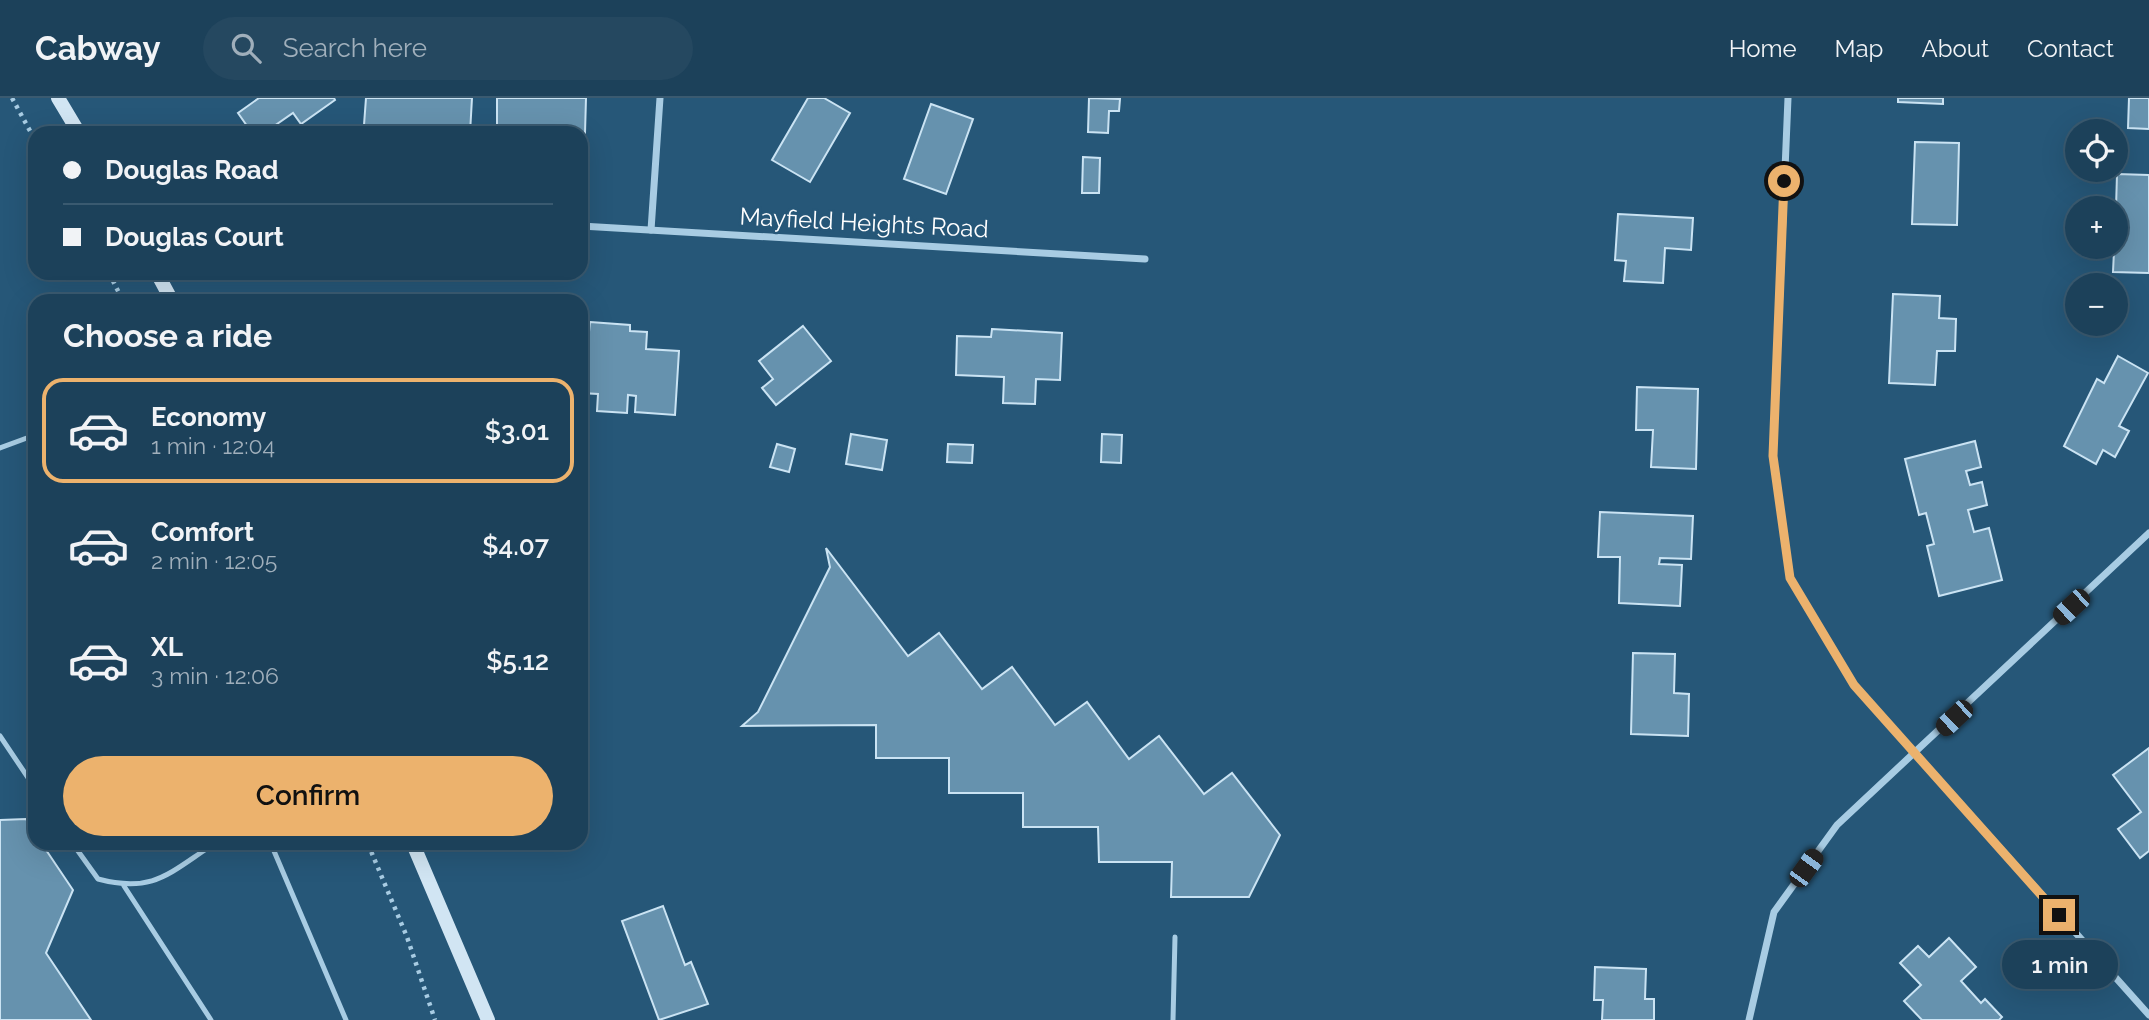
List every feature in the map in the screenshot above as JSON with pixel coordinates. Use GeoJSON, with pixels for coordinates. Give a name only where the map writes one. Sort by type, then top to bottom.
{"type":"FeatureCollection","features":[{"type":"Feature","properties":{"kind":"main road"},"geometry":{"type":"LineString","coordinates":[[58,98],[75,126]]}},
{"type":"Feature","properties":{"kind":"main road"},"geometry":{"type":"LineString","coordinates":[[416,850],[488,1020]]}},
{"type":"Feature","properties":{"kind":"street"},"geometry":{"type":"LineString","coordinates":[[651,230],[660,98]]}},
{"type":"Feature","properties":{"kind":"street"},"geometry":{"type":"LineString","coordinates":[[1788,98],[1773,456],[1790,578],[1854,685],[2149,1015]]}},
{"type":"Feature","properties":{"kind":"street","name":"Mayfield Heights Road"},"geometry":{"type":"LineString","coordinates":[[588,226],[1145,259]]}},
{"type":"Feature","properties":{"kind":"street"},"geometry":{"type":"LineString","coordinates":[[1749,1020],[1774,912],[1837,825],[1916,755],[2149,533]]}},
{"type":"Feature","properties":{"kind":"lane"},"geometry":{"type":"LineString","coordinates":[[0,448],[28,438]]}},
{"type":"Feature","properties":{"kind":"lane"},"geometry":{"type":"LineString","coordinates":[[0,736],[28,778]]}},
{"type":"Feature","properties":{"kind":"lane"},"geometry":{"type":"LineString","coordinates":[[77,850],[98,880],[124,886],[153,883],[205,850]]}},
{"type":"Feature","properties":{"kind":"lane"},"geometry":{"type":"LineString","coordinates":[[274,850],[346,1020]]}},
{"type":"Feature","properties":{"kind":"lane"},"geometry":{"type":"LineString","coordinates":[[124,886],[211,1020]]}},
{"type":"Feature","properties":{"kind":"lane"},"geometry":{"type":"LineString","coordinates":[[1173,1020],[1175,937]]}},
{"type":"Feature","properties":{"kind":"path"},"geometry":{"type":"LineString","coordinates":[[12,98],[28,127]]}},
{"type":"Feature","properties":{"kind":"path"},"geometry":{"type":"LineString","coordinates":[[371,850],[407,937],[435,1020]]}},
{"type":"Feature","properties":{"kind":"building"},"geometry":{"type":"Polygon","coordinates":[[[259,98],[335,100],[301,124],[293,113],[274,126],[247,126],[238,113],[259,98]]]}},
{"type":"Feature","properties":{"kind":"building"},"geometry":{"type":"Polygon","coordinates":[[[366,98],[472,98],[470,126],[364,125],[366,98]]]}},
{"type":"Feature","properties":{"kind":"building"},"geometry":{"type":"Polygon","coordinates":[[[497,98],[586,98],[585,126],[497,126],[497,98]]]}},
{"type":"Feature","properties":{"kind":"building"},"geometry":{"type":"Polygon","coordinates":[[[808,98],[824,98],[850,113],[810,182],[772,160],[808,98]]]}},
{"type":"Feature","properties":{"kind":"building"},"geometry":{"type":"Polygon","coordinates":[[[1089,98],[1120,99],[1119,111],[1109,111],[1108,133],[1088,132],[1089,98]]]}},
{"type":"Feature","properties":{"kind":"building"},"geometry":{"type":"Polygon","coordinates":[[[1898,98],[1943,98],[1943,104],[1898,102],[1898,98]]]}},
{"type":"Feature","properties":{"kind":"building"},"geometry":{"type":"Polygon","coordinates":[[[2129,98],[2149,98],[2149,129],[2128,128],[2129,98]]]}},
{"type":"Feature","properties":{"kind":"building"},"geometry":{"type":"Polygon","coordinates":[[[931,104],[973,119],[946,194],[904,179],[931,104]]]}},
{"type":"Feature","properties":{"kind":"building"},"geometry":{"type":"Polygon","coordinates":[[[1915,142],[1959,143],[1957,225],[1912,224],[1915,142]]]}},
{"type":"Feature","properties":{"kind":"building"},"geometry":{"type":"Polygon","coordinates":[[[1083,157],[1100,158],[1099,193],[1082,193],[1083,157]]]}},
{"type":"Feature","properties":{"kind":"building"},"geometry":{"type":"Polygon","coordinates":[[[2128,174],[2149,175],[2149,273],[2113,272],[2114,259],[2128,259],[2128,196],[2116,196],[2117,182],[2128,182],[2128,174]]]}},
{"type":"Feature","properties":{"kind":"building"},"geometry":{"type":"Polygon","coordinates":[[[1618,214],[1693,218],[1691,250],[1665,248],[1663,283],[1624,281],[1626,261],[1615,260],[1618,214]]]}},
{"type":"Feature","properties":{"kind":"building"},"geometry":{"type":"Polygon","coordinates":[[[1893,294],[1940,296],[1939,318],[1956,319],[1955,351],[1937,351],[1935,385],[1889,383],[1893,294]]]}},
{"type":"Feature","properties":{"kind":"building"},"geometry":{"type":"Polygon","coordinates":[[[590,322],[630,325],[630,331],[647,332],[646,349],[679,351],[675,415],[635,412],[636,396],[628,395],[627,413],[597,411],[598,394],[588,393],[590,322]]]}},
{"type":"Feature","properties":{"kind":"building"},"geometry":{"type":"Polygon","coordinates":[[[803,326],[831,361],[776,405],[762,388],[773,379],[759,361],[803,326]]]}},
{"type":"Feature","properties":{"kind":"building"},"geometry":{"type":"Polygon","coordinates":[[[992,329],[1062,333],[1060,380],[1036,379],[1035,404],[1003,403],[1004,377],[956,375],[957,336],[991,337],[992,329]]]}},
{"type":"Feature","properties":{"kind":"building"},"geometry":{"type":"Polygon","coordinates":[[[2118,356],[2148,373],[2119,426],[2129,431],[2115,457],[2103,450],[2096,464],[2064,446],[2097,379],[2104,383],[2118,356]]]}},
{"type":"Feature","properties":{"kind":"building"},"geometry":{"type":"Polygon","coordinates":[[[1637,387],[1698,389],[1696,469],[1651,467],[1653,430],[1636,430],[1637,387]]]}},
{"type":"Feature","properties":{"kind":"building"},"geometry":{"type":"Polygon","coordinates":[[[851,434],[887,440],[882,470],[846,464],[851,434]]]}},
{"type":"Feature","properties":{"kind":"building"},"geometry":{"type":"Polygon","coordinates":[[[1102,434],[1122,435],[1121,463],[1101,462],[1102,434]]]}},
{"type":"Feature","properties":{"kind":"building"},"geometry":{"type":"Polygon","coordinates":[[[1975,441],[1981,467],[1966,471],[1970,485],[1982,482],[1987,505],[1968,510],[1974,532],[1989,528],[2002,580],[1939,596],[1927,546],[1934,544],[1926,513],[1919,515],[1905,459],[1975,441]]]}},
{"type":"Feature","properties":{"kind":"building"},"geometry":{"type":"Polygon","coordinates":[[[777,444],[795,449],[789,472],[770,467],[777,444]]]}},
{"type":"Feature","properties":{"kind":"building"},"geometry":{"type":"Polygon","coordinates":[[[948,444],[973,445],[972,463],[947,462],[948,444]]]}},
{"type":"Feature","properties":{"kind":"building"},"geometry":{"type":"Polygon","coordinates":[[[1600,512],[1693,516],[1691,559],[1660,558],[1659,564],[1682,565],[1680,606],[1619,603],[1620,557],[1598,557],[1600,512]]]}},
{"type":"Feature","properties":{"kind":"building"},"geometry":{"type":"Polygon","coordinates":[[[826,548],[908,656],[939,633],[982,689],[1012,667],[1055,725],[1087,702],[1129,759],[1159,736],[1204,794],[1232,773],[1280,835],[1249,897],[1171,897],[1172,862],[1099,862],[1098,827],[1023,827],[1023,793],[949,793],[949,758],[876,758],[876,725],[742,726],[758,712],[830,567],[826,548]]]}},
{"type":"Feature","properties":{"kind":"building"},"geometry":{"type":"Polygon","coordinates":[[[1633,653],[1675,654],[1674,693],[1689,694],[1688,736],[1631,734],[1633,653]]]}},
{"type":"Feature","properties":{"kind":"building"},"geometry":{"type":"Polygon","coordinates":[[[2149,748],[2149,851],[2140,858],[2118,829],[2141,812],[2113,775],[2149,748]]]}},
{"type":"Feature","properties":{"kind":"building"},"geometry":{"type":"Polygon","coordinates":[[[26,819],[28,850],[46,850],[73,890],[46,953],[91,1020],[0,1020],[0,820],[26,819]]]}},
{"type":"Feature","properties":{"kind":"building"},"geometry":{"type":"Polygon","coordinates":[[[663,906],[685,965],[691,962],[708,1004],[659,1020],[622,921],[663,906]]]}},
{"type":"Feature","properties":{"kind":"building"},"geometry":{"type":"Polygon","coordinates":[[[1949,938],[1976,967],[1961,981],[1981,1003],[1985,999],[2002,1017],[1999,1020],[1922,1020],[1904,1001],[1921,985],[1900,963],[1918,946],[1929,957],[1949,938]]]}},
{"type":"Feature","properties":{"kind":"building"},"geometry":{"type":"Polygon","coordinates":[[[1595,967],[1646,969],[1645,999],[1654,999],[1654,1020],[1602,1020],[1603,1000],[1594,1000],[1595,967]]]}},
{"type":"Feature","properties":{"kind":"route"},"geometry":{"type":"LineString","coordinates":[[1784,181],[1773,456],[1790,578],[1854,685],[2059,915]]}}]}
